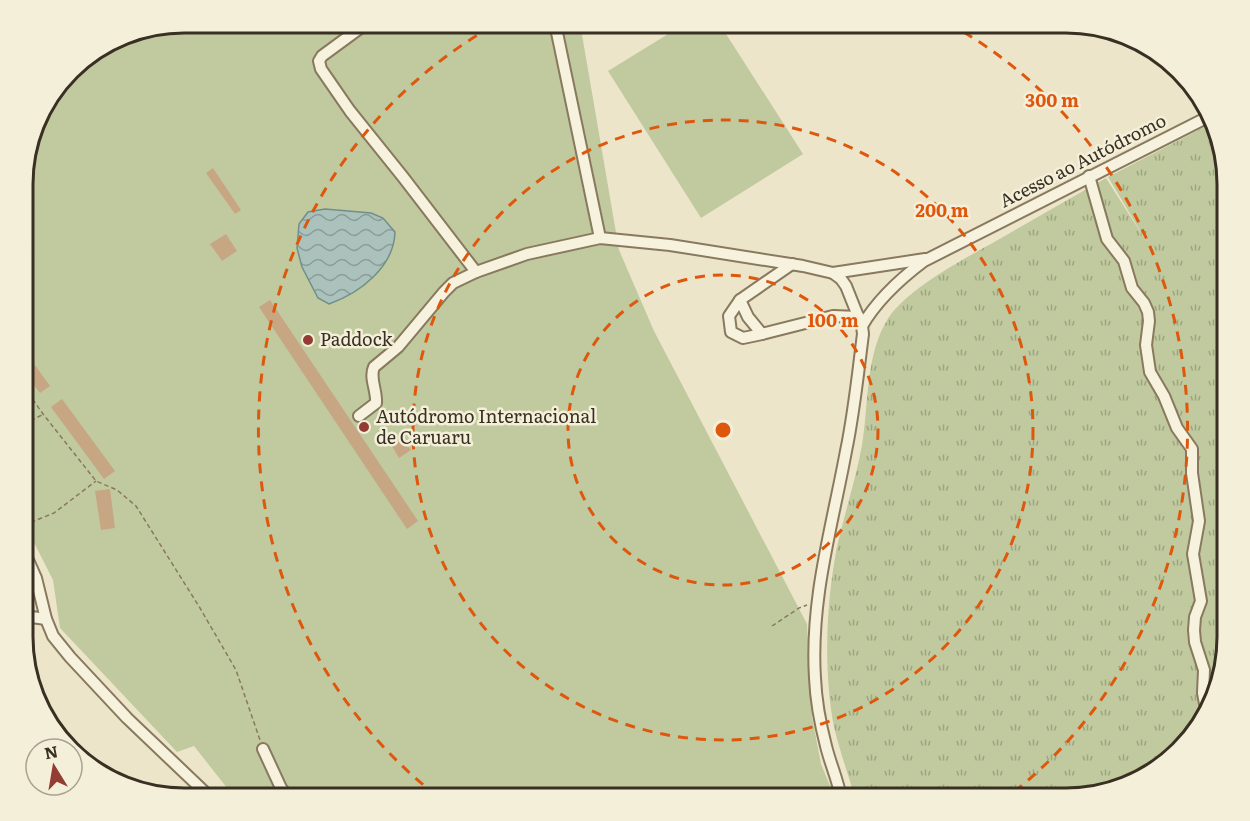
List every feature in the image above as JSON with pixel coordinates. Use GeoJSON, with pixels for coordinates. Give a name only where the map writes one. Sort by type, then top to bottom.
{"type":"FeatureCollection","features":[{"type":"Feature","properties":{"kind":"street"},"geometry":{"type":"LineString","coordinates":[[352,33],[322,56],[318,70],[472,274]]}},
{"type":"Feature","properties":{"kind":"street"},"geometry":{"type":"LineString","coordinates":[[557,33],[600,238]]}},
{"type":"Feature","properties":{"kind":"street","name":"Acesso ao Autódromo"},"geometry":{"type":"LineString","coordinates":[[860,321],[903,277],[930,258],[1203,120]]}},
{"type":"Feature","properties":{"kind":"street"},"geometry":{"type":"LineString","coordinates":[[1089,176],[1107,238],[1124,261],[1132,288],[1148,312],[1146,345],[1150,372],[1178,428],[1192,449],[1192,473],[1199,521],[1193,554],[1201,601],[1195,617],[1194,630],[1195,642],[1204,670],[1204,698]]}},
{"type":"Feature","properties":{"kind":"street"},"geometry":{"type":"LineString","coordinates":[[359,416],[376,402],[372,371],[374,367],[398,347],[453,283],[527,254],[600,238],[670,245],[792,264],[833,273],[930,258]]}},
{"type":"Feature","properties":{"kind":"street"},"geometry":{"type":"LineString","coordinates":[[792,264],[740,300],[729,316],[731,332],[743,338],[833,316],[860,321]]}},
{"type":"Feature","properties":{"kind":"street"},"geometry":{"type":"LineString","coordinates":[[833,273],[846,286],[863,333],[847,449],[816,602],[815,668],[818,711],[826,747],[839,788]]}},
{"type":"Feature","properties":{"kind":"street"},"geometry":{"type":"LineString","coordinates":[[740,300],[748,317],[762,334]]}},
{"type":"Feature","properties":{"kind":"street"},"geometry":{"type":"LineString","coordinates":[[33,571],[53,636],[127,718],[200,788]]}},
{"type":"Feature","properties":{"kind":"street"},"geometry":{"type":"LineString","coordinates":[[33,617],[46,619]]}},
{"type":"Feature","properties":{"kind":"street"},"geometry":{"type":"LineString","coordinates":[[263,749],[283,788]]}},
{"type":"Feature","properties":{"kind":"path"},"geometry":{"type":"LineString","coordinates":[[33,400],[96,481],[117,490],[136,506],[236,670],[263,749]]}},
{"type":"Feature","properties":{"kind":"path"},"geometry":{"type":"LineString","coordinates":[[33,419],[43,414]]}},
{"type":"Feature","properties":{"kind":"path"},"geometry":{"type":"LineString","coordinates":[[33,521],[54,513],[96,481]]}},
{"type":"Feature","properties":{"kind":"path"},"geometry":{"type":"LineString","coordinates":[[772,626],[799,608],[816,602]]}},
{"type":"Feature","properties":{"kind":"green space","name":"Autódromo Internacional de Caruaru"},"geometry":{"type":"Polygon","coordinates":[[[582,33],[619,250],[654,331],[807,624],[812,717],[821,764],[831,788],[227,788],[194,746],[177,752],[60,628],[53,580],[33,541],[33,184],[34,164],[44,126],[70,84],[84,70],[108,53],[135,41],[164,34],[582,33]]]}},
{"type":"Feature","properties":{"kind":"green space"},"geometry":{"type":"Polygon","coordinates":[[[670,33],[725,33],[803,154],[701,218],[608,71],[670,33]]]}},
{"type":"Feature","properties":{"kind":"green space"},"geometry":{"type":"Polygon","coordinates":[[[1206,126],[1217,174],[1217,647],[1209,686],[1192,721],[1166,751],[1142,768],[1105,783],[1076,788],[852,788],[834,727],[828,682],[827,635],[834,564],[862,445],[869,379],[881,331],[898,306],[924,285],[954,265],[1106,178],[1148,244],[1108,177],[1206,126]]]}},
{"type":"Feature","properties":{"kind":"water"},"geometry":{"type":"Polygon","coordinates":[[[325,209],[371,213],[383,218],[395,232],[389,256],[373,277],[352,293],[329,304],[318,298],[302,267],[297,248],[299,224],[308,212],[325,209]]]}},
{"type":"Feature","properties":{"kind":"building"},"geometry":{"type":"Polygon","coordinates":[[[213,168],[241,210],[235,214],[206,173],[213,168]]]}},
{"type":"Feature","properties":{"kind":"building"},"geometry":{"type":"Polygon","coordinates":[[[226,234],[237,251],[222,261],[210,244],[226,234]]]}},
{"type":"Feature","properties":{"kind":"building"},"geometry":{"type":"Polygon","coordinates":[[[270,300],[418,521],[407,529],[259,307],[270,300]]]}},
{"type":"Feature","properties":{"kind":"building"},"geometry":{"type":"Polygon","coordinates":[[[33,362],[50,386],[40,393],[33,384],[33,362]]]}},
{"type":"Feature","properties":{"kind":"building"},"geometry":{"type":"Polygon","coordinates":[[[62,399],[115,471],[104,479],[51,407],[62,399]]]}},
{"type":"Feature","properties":{"kind":"building"},"geometry":{"type":"Polygon","coordinates":[[[403,439],[411,450],[399,458],[392,446],[403,439]]]}},
{"type":"Feature","properties":{"kind":"building"},"geometry":{"type":"Polygon","coordinates":[[[110,489],[115,528],[101,530],[95,491],[110,489]]]}},
{"type":"Feature","properties":{"kind":"place","name":"Paddock"},"geometry":{"type":"Point","coordinates":[308,340]}},
{"type":"Feature","properties":{"kind":"place","name":"Autódromo Internacional de Caruaru"},"geometry":{"type":"Point","coordinates":[364,427]}}]}
